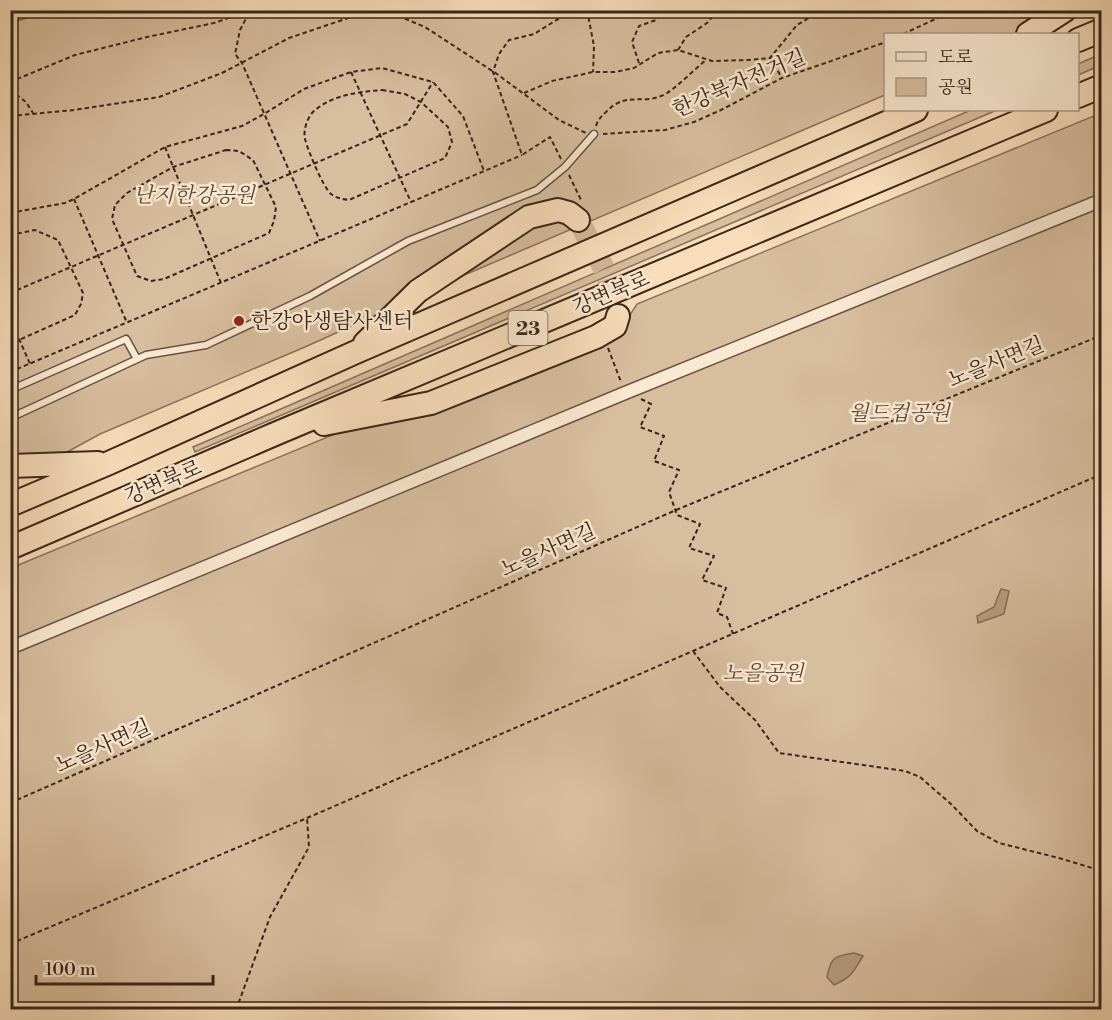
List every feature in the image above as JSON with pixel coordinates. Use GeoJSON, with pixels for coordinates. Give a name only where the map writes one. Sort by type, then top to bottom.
{"type":"FeatureCollection","features":[{"type":"Feature","properties":{"kind":"highway"},"geometry":{"type":"LineString","coordinates":[[1030,33],[1065,10]]}},
{"type":"Feature","properties":{"kind":"highway"},"geometry":{"type":"LineString","coordinates":[[1079,39],[1101,30]]}},
{"type":"Feature","properties":{"kind":"highway"},"geometry":{"type":"LineString","coordinates":[[1079,95],[1101,86]]}},
{"type":"Feature","properties":{"kind":"highway","name":"강변북로"},"geometry":{"type":"LineString","coordinates":[[10,505],[912,111]]}},
{"type":"Feature","properties":{"kind":"highway","name":"강변북로"},"geometry":{"type":"LineString","coordinates":[[10,548],[275,434],[1044,111]]}},
{"type":"Feature","properties":{"kind":"highway"},"geometry":{"type":"LineString","coordinates":[[356,352],[418,291],[529,217],[558,210],[582,214]]}},
{"type":"Feature","properties":{"kind":"highway"},"geometry":{"type":"LineString","coordinates":[[275,434],[431,403],[596,337],[615,326],[618,316]]}},
{"type":"Feature","properties":{"kind":"highway"},"geometry":{"type":"LineString","coordinates":[[10,466],[109,463]]}},
{"type":"Feature","properties":{"kind":"street"},"geometry":{"type":"LineString","coordinates":[[10,648],[625,393],[1101,200]]}},
{"type":"Feature","properties":{"kind":"lane"},"geometry":{"type":"LineString","coordinates":[[10,418],[146,355],[206,345],[310,296],[408,241],[537,190],[565,167],[594,134]]}},
{"type":"Feature","properties":{"kind":"lane"},"geometry":{"type":"LineString","coordinates":[[10,390],[126,339],[137,359]]}},
{"type":"Feature","properties":{"kind":"path"},"geometry":{"type":"LineString","coordinates":[[10,116],[74,110],[159,97],[222,73],[289,38],[366,12],[379,10]]}},
{"type":"Feature","properties":{"kind":"path","name":"한강북자전거길"},"geometry":{"type":"LineString","coordinates":[[384,10],[425,27],[524,93],[559,120],[588,134],[665,130],[694,122],[782,78],[884,42]]}},
{"type":"Feature","properties":{"kind":"path"},"geometry":{"type":"LineString","coordinates":[[522,155],[493,72],[499,54],[509,40],[534,34],[571,11],[580,10]]}},
{"type":"Feature","properties":{"kind":"path"},"geometry":{"type":"LineString","coordinates":[[587,10],[594,46],[593,72]]}},
{"type":"Feature","properties":{"kind":"path"},"geometry":{"type":"LineString","coordinates":[[639,64],[632,42],[639,26],[656,20],[666,10]]}},
{"type":"Feature","properties":{"kind":"path"},"geometry":{"type":"LineString","coordinates":[[524,93],[552,81],[593,72],[615,72],[634,68],[658,53],[678,50],[712,61],[770,58],[797,25],[822,10]]}},
{"type":"Feature","properties":{"kind":"path"},"geometry":{"type":"LineString","coordinates":[[905,33],[956,10]]}},
{"type":"Feature","properties":{"kind":"path"},"geometry":{"type":"LineString","coordinates":[[251,11],[240,30],[235,54],[242,63],[320,241]]}},
{"type":"Feature","properties":{"kind":"path"},"geometry":{"type":"LineString","coordinates":[[10,82],[75,55],[214,23],[251,11]]}},
{"type":"Feature","properties":{"kind":"path"},"geometry":{"type":"LineString","coordinates":[[678,50],[686,37],[707,23],[717,12]]}},
{"type":"Feature","properties":{"kind":"path"},"geometry":{"type":"LineString","coordinates":[[770,58],[782,78]]}},
{"type":"Feature","properties":{"kind":"path"},"geometry":{"type":"LineString","coordinates":[[594,134],[598,121],[615,104],[630,98],[647,100],[667,93],[706,59]]}},
{"type":"Feature","properties":{"kind":"path"},"geometry":{"type":"LineString","coordinates":[[10,213],[65,203],[165,147],[242,126],[304,89],[351,72],[382,68],[433,82],[464,116],[484,171]]}},
{"type":"Feature","properties":{"kind":"path"},"geometry":{"type":"LineString","coordinates":[[351,72],[411,202]]}},
{"type":"Feature","properties":{"kind":"path"},"geometry":{"type":"LineString","coordinates":[[10,293],[407,124],[433,82]]}},
{"type":"Feature","properties":{"kind":"path"},"geometry":{"type":"LineString","coordinates":[[10,90],[26,102],[33,113]]}},
{"type":"Feature","properties":{"kind":"path"},"geometry":{"type":"LineString","coordinates":[[382,90],[405,94],[421,102],[447,127],[452,142],[445,158],[349,200],[331,194],[324,186],[304,138],[310,114],[327,101],[360,91],[382,90]]}},
{"type":"Feature","properties":{"kind":"path"},"geometry":{"type":"LineString","coordinates":[[10,372],[522,155],[550,137],[565,167],[582,214]]}},
{"type":"Feature","properties":{"kind":"path"},"geometry":{"type":"LineString","coordinates":[[165,147],[221,283]]}},
{"type":"Feature","properties":{"kind":"path"},"geometry":{"type":"LineString","coordinates":[[226,150],[239,151],[253,160],[276,207],[274,221],[269,233],[164,279],[152,282],[137,276],[112,219],[115,205],[127,193],[173,167],[226,150]]}},
{"type":"Feature","properties":{"kind":"path"},"geometry":{"type":"LineString","coordinates":[[74,199],[127,323]]}},
{"type":"Feature","properties":{"kind":"path"},"geometry":{"type":"LineString","coordinates":[[10,235],[35,230],[58,240],[83,292],[81,304],[75,315],[10,344]]}},
{"type":"Feature","properties":{"kind":"path"},"geometry":{"type":"LineString","coordinates":[[10,318],[30,364]]}},
{"type":"Feature","properties":{"kind":"path","name":"노을사면길"},"geometry":{"type":"LineString","coordinates":[[10,803],[676,510],[1101,335]]}},
{"type":"Feature","properties":{"kind":"path"},"geometry":{"type":"LineString","coordinates":[[607,346],[625,393],[651,404],[640,427],[664,436],[654,461],[679,470],[669,492],[677,515],[700,524],[689,548],[714,556],[702,580],[726,588],[717,613],[727,617],[733,634]]}},
{"type":"Feature","properties":{"kind":"path"},"geometry":{"type":"LineString","coordinates":[[10,944],[1101,474]]}},
{"type":"Feature","properties":{"kind":"path"},"geometry":{"type":"LineString","coordinates":[[693,651],[720,687],[755,720],[779,753],[905,771],[920,777],[951,804],[976,831],[999,843],[1101,871]]}},
{"type":"Feature","properties":{"kind":"path"},"geometry":{"type":"LineString","coordinates":[[236,1010],[270,917],[309,847],[307,818]]}},
{"type":"Feature","properties":{"kind":"green space","name":"난지한강공원"},"geometry":{"type":"Polygon","coordinates":[[[49,10],[1084,11],[1030,33],[884,33],[884,95],[100,434],[11,481],[10,23],[49,10]]]}},
{"type":"Feature","properties":{"kind":"green space"},"geometry":{"type":"Polygon","coordinates":[[[1101,54],[1101,65],[1079,75],[1079,64],[1101,54]]]}},
{"type":"Feature","properties":{"kind":"green space"},"geometry":{"type":"Polygon","coordinates":[[[969,111],[995,111],[195,452],[193,447],[969,111]]]}},
{"type":"Feature","properties":{"kind":"green space","name":"노을공원"},"geometry":{"type":"Polygon","coordinates":[[[1101,113],[1101,1009],[11,1010],[11,568],[376,417],[558,350],[630,315],[637,304],[1101,113]]]}},
{"type":"Feature","properties":{"kind":"shaded area"},"geometry":{"type":"Polygon","coordinates":[[[11,10],[49,10],[49,11],[11,23],[11,10]]]}},
{"type":"Feature","properties":{"kind":"shaded area"},"geometry":{"type":"Polygon","coordinates":[[[1001,589],[1009,591],[1004,614],[978,623],[977,616],[994,607],[1001,589]]]}},
{"type":"Feature","properties":{"kind":"shaded area"},"geometry":{"type":"Polygon","coordinates":[[[854,953],[863,956],[852,974],[834,985],[827,977],[832,961],[842,955],[854,953]]]}},
{"type":"Feature","properties":{"kind":"tunnel"},"geometry":{"type":"LineString","coordinates":[[578,220],[606,272],[618,316]]}},
{"type":"Feature","properties":{"kind":"place","name":"한강야생탐사센터"},"geometry":{"type":"Point","coordinates":[239,321]}},
{"type":"Feature","properties":{"kind":"park label","name":"월드컵공원"},"geometry":{"type":"Point","coordinates":[899,413]}}]}
